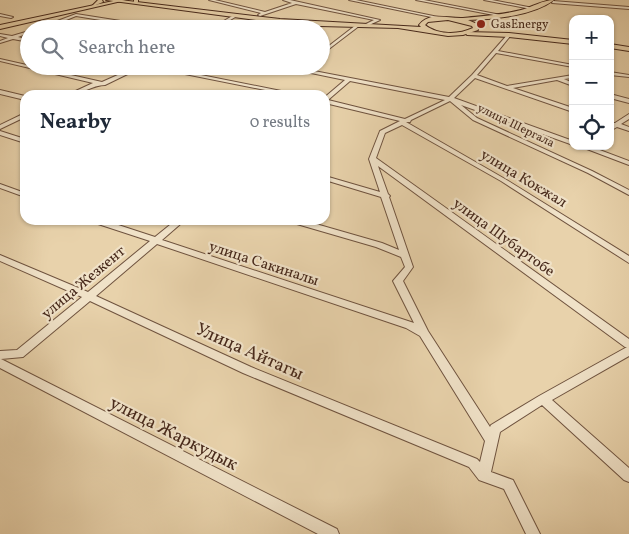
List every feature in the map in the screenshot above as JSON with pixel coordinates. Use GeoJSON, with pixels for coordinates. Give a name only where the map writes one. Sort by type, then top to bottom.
{"type":"FeatureCollection","features":[{"type":"Feature","properties":{"kind":"highway"},"geometry":{"type":"LineString","coordinates":[[108,0],[293,20]]}},
{"type":"Feature","properties":{"kind":"highway"},"geometry":{"type":"LineString","coordinates":[[330,23],[396,24],[441,18],[455,19],[499,15],[554,1]]}},
{"type":"Feature","properties":{"kind":"highway"},"geometry":{"type":"LineString","coordinates":[[474,25],[479,20],[526,11],[554,1]]}},
{"type":"Feature","properties":{"kind":"highway"},"geometry":{"type":"LineString","coordinates":[[94,5],[136,2],[271,20]]}},
{"type":"Feature","properties":{"kind":"highway"},"geometry":{"type":"LineString","coordinates":[[455,19],[474,25]]}},
{"type":"Feature","properties":{"kind":"highway"},"geometry":{"type":"LineString","coordinates":[[426,20],[422,25],[428,30]]}},
{"type":"Feature","properties":{"kind":"highway"},"geometry":{"type":"LineString","coordinates":[[330,25],[403,26],[451,34],[467,33],[476,29],[474,25]]}},
{"type":"Feature","properties":{"kind":"main road"},"geometry":{"type":"LineString","coordinates":[[27,20],[119,1]]}},
{"type":"Feature","properties":{"kind":"main road"},"geometry":{"type":"LineString","coordinates":[[0,26],[20,22]]}},
{"type":"Feature","properties":{"kind":"main road"},"geometry":{"type":"LineString","coordinates":[[474,25],[501,33],[569,41]]}},
{"type":"Feature","properties":{"kind":"main road"},"geometry":{"type":"LineString","coordinates":[[467,33],[569,41]]}},
{"type":"Feature","properties":{"kind":"main road"},"geometry":{"type":"LineString","coordinates":[[614,46],[629,48]]}},
{"type":"Feature","properties":{"kind":"street"},"geometry":{"type":"LineString","coordinates":[[211,0],[265,13]]}},
{"type":"Feature","properties":{"kind":"street"},"geometry":{"type":"LineString","coordinates":[[285,0],[378,20],[367,25]]}},
{"type":"Feature","properties":{"kind":"street"},"geometry":{"type":"LineString","coordinates":[[254,16],[305,0]]}},
{"type":"Feature","properties":{"kind":"street"},"geometry":{"type":"LineString","coordinates":[[351,0],[441,18]]}},
{"type":"Feature","properties":{"kind":"street"},"geometry":{"type":"LineString","coordinates":[[418,0],[499,15]]}},
{"type":"Feature","properties":{"kind":"street"},"geometry":{"type":"LineString","coordinates":[[486,0],[531,8]]}},
{"type":"Feature","properties":{"kind":"street"},"geometry":{"type":"LineString","coordinates":[[554,1],[629,8]]}},
{"type":"Feature","properties":{"kind":"street"},"geometry":{"type":"LineString","coordinates":[[0,15],[11,17]]}},
{"type":"Feature","properties":{"kind":"street"},"geometry":{"type":"LineString","coordinates":[[63,20],[76,15],[107,20]]}},
{"type":"Feature","properties":{"kind":"street"},"geometry":{"type":"LineString","coordinates":[[228,20],[235,16]]}},
{"type":"Feature","properties":{"kind":"street"},"geometry":{"type":"LineString","coordinates":[[330,47],[357,26]]}},
{"type":"Feature","properties":{"kind":"street"},"geometry":{"type":"LineString","coordinates":[[0,35],[20,40]]}},
{"type":"Feature","properties":{"kind":"street"},"geometry":{"type":"LineString","coordinates":[[0,42],[20,35]]}},
{"type":"Feature","properties":{"kind":"street"},"geometry":{"type":"LineString","coordinates":[[491,440],[424,333],[398,281],[409,267],[372,159],[382,132],[450,99],[474,76],[509,35]]}},
{"type":"Feature","properties":{"kind":"street"},"geometry":{"type":"LineString","coordinates":[[494,52],[569,65]]}},
{"type":"Feature","properties":{"kind":"street"},"geometry":{"type":"LineString","coordinates":[[0,60],[20,65]]}},
{"type":"Feature","properties":{"kind":"street"},"geometry":{"type":"LineString","coordinates":[[614,74],[629,76]]}},
{"type":"Feature","properties":{"kind":"street"},"geometry":{"type":"LineString","coordinates":[[65,75],[100,83]]}},
{"type":"Feature","properties":{"kind":"street"},"geometry":{"type":"LineString","coordinates":[[82,90],[120,75]]}},
{"type":"Feature","properties":{"kind":"street"},"geometry":{"type":"LineString","coordinates":[[194,75],[272,90]]}},
{"type":"Feature","properties":{"kind":"street"},"geometry":{"type":"LineString","coordinates":[[328,75],[450,99],[569,142]]}},
{"type":"Feature","properties":{"kind":"street"},"geometry":{"type":"LineString","coordinates":[[474,76],[569,109]]}},
{"type":"Feature","properties":{"kind":"street"},"geometry":{"type":"LineString","coordinates":[[504,87],[569,77]]}},
{"type":"Feature","properties":{"kind":"street"},"geometry":{"type":"LineString","coordinates":[[558,78],[569,83]]}},
{"type":"Feature","properties":{"kind":"street"},"geometry":{"type":"LineString","coordinates":[[330,96],[349,79]]}},
{"type":"Feature","properties":{"kind":"street"},"geometry":{"type":"LineString","coordinates":[[0,92],[20,97]]}},
{"type":"Feature","properties":{"kind":"street"},"geometry":{"type":"LineString","coordinates":[[614,97],[629,101]]}},
{"type":"Feature","properties":{"kind":"street","name":"улица Шергала"},"geometry":{"type":"LineString","coordinates":[[450,99],[475,119],[590,172],[629,193]]}},
{"type":"Feature","properties":{"kind":"street","name":"улица Кокжал"},"geometry":{"type":"LineString","coordinates":[[330,101],[406,122],[503,180],[629,260]]}},
{"type":"Feature","properties":{"kind":"street"},"geometry":{"type":"LineString","coordinates":[[614,124],[629,116]]}},
{"type":"Feature","properties":{"kind":"street"},"geometry":{"type":"LineString","coordinates":[[0,127],[20,118]]}},
{"type":"Feature","properties":{"kind":"street"},"geometry":{"type":"LineString","coordinates":[[614,124],[629,129]]}},
{"type":"Feature","properties":{"kind":"street"},"geometry":{"type":"LineString","coordinates":[[0,133],[20,139]]}},
{"type":"Feature","properties":{"kind":"street"},"geometry":{"type":"LineString","coordinates":[[593,150],[629,163]]}},
{"type":"Feature","properties":{"kind":"street","name":"улица Шубартобе"},"geometry":{"type":"LineString","coordinates":[[372,159],[629,344]]}},
{"type":"Feature","properties":{"kind":"street"},"geometry":{"type":"LineString","coordinates":[[330,179],[386,196]]}},
{"type":"Feature","properties":{"kind":"street"},"geometry":{"type":"LineString","coordinates":[[0,186],[20,193]]}},
{"type":"Feature","properties":{"kind":"street","name":"улица Сакиналы"},"geometry":{"type":"LineString","coordinates":[[109,225],[409,325],[424,333]]}},
{"type":"Feature","properties":{"kind":"street","name":"улица Жезкент"},"geometry":{"type":"LineString","coordinates":[[0,355],[19,354],[175,225]]}},
{"type":"Feature","properties":{"kind":"street"},"geometry":{"type":"LineString","coordinates":[[309,225],[404,254]]}},
{"type":"Feature","properties":{"kind":"street","name":"Улица Айтагы"},"geometry":{"type":"LineString","coordinates":[[0,258],[89,296],[247,370],[473,463],[484,476],[508,484],[533,534]]}},
{"type":"Feature","properties":{"kind":"street"},"geometry":{"type":"LineString","coordinates":[[484,476],[495,429],[543,399],[629,351]]}},
{"type":"Feature","properties":{"kind":"street","name":"улица Жаркудык"},"geometry":{"type":"LineString","coordinates":[[0,363],[332,534]]}},
{"type":"Feature","properties":{"kind":"street"},"geometry":{"type":"LineString","coordinates":[[543,399],[629,476]]}},
{"type":"Feature","properties":{"kind":"place","name":"GasEnergy"},"geometry":{"type":"Point","coordinates":[481,24]}}]}
